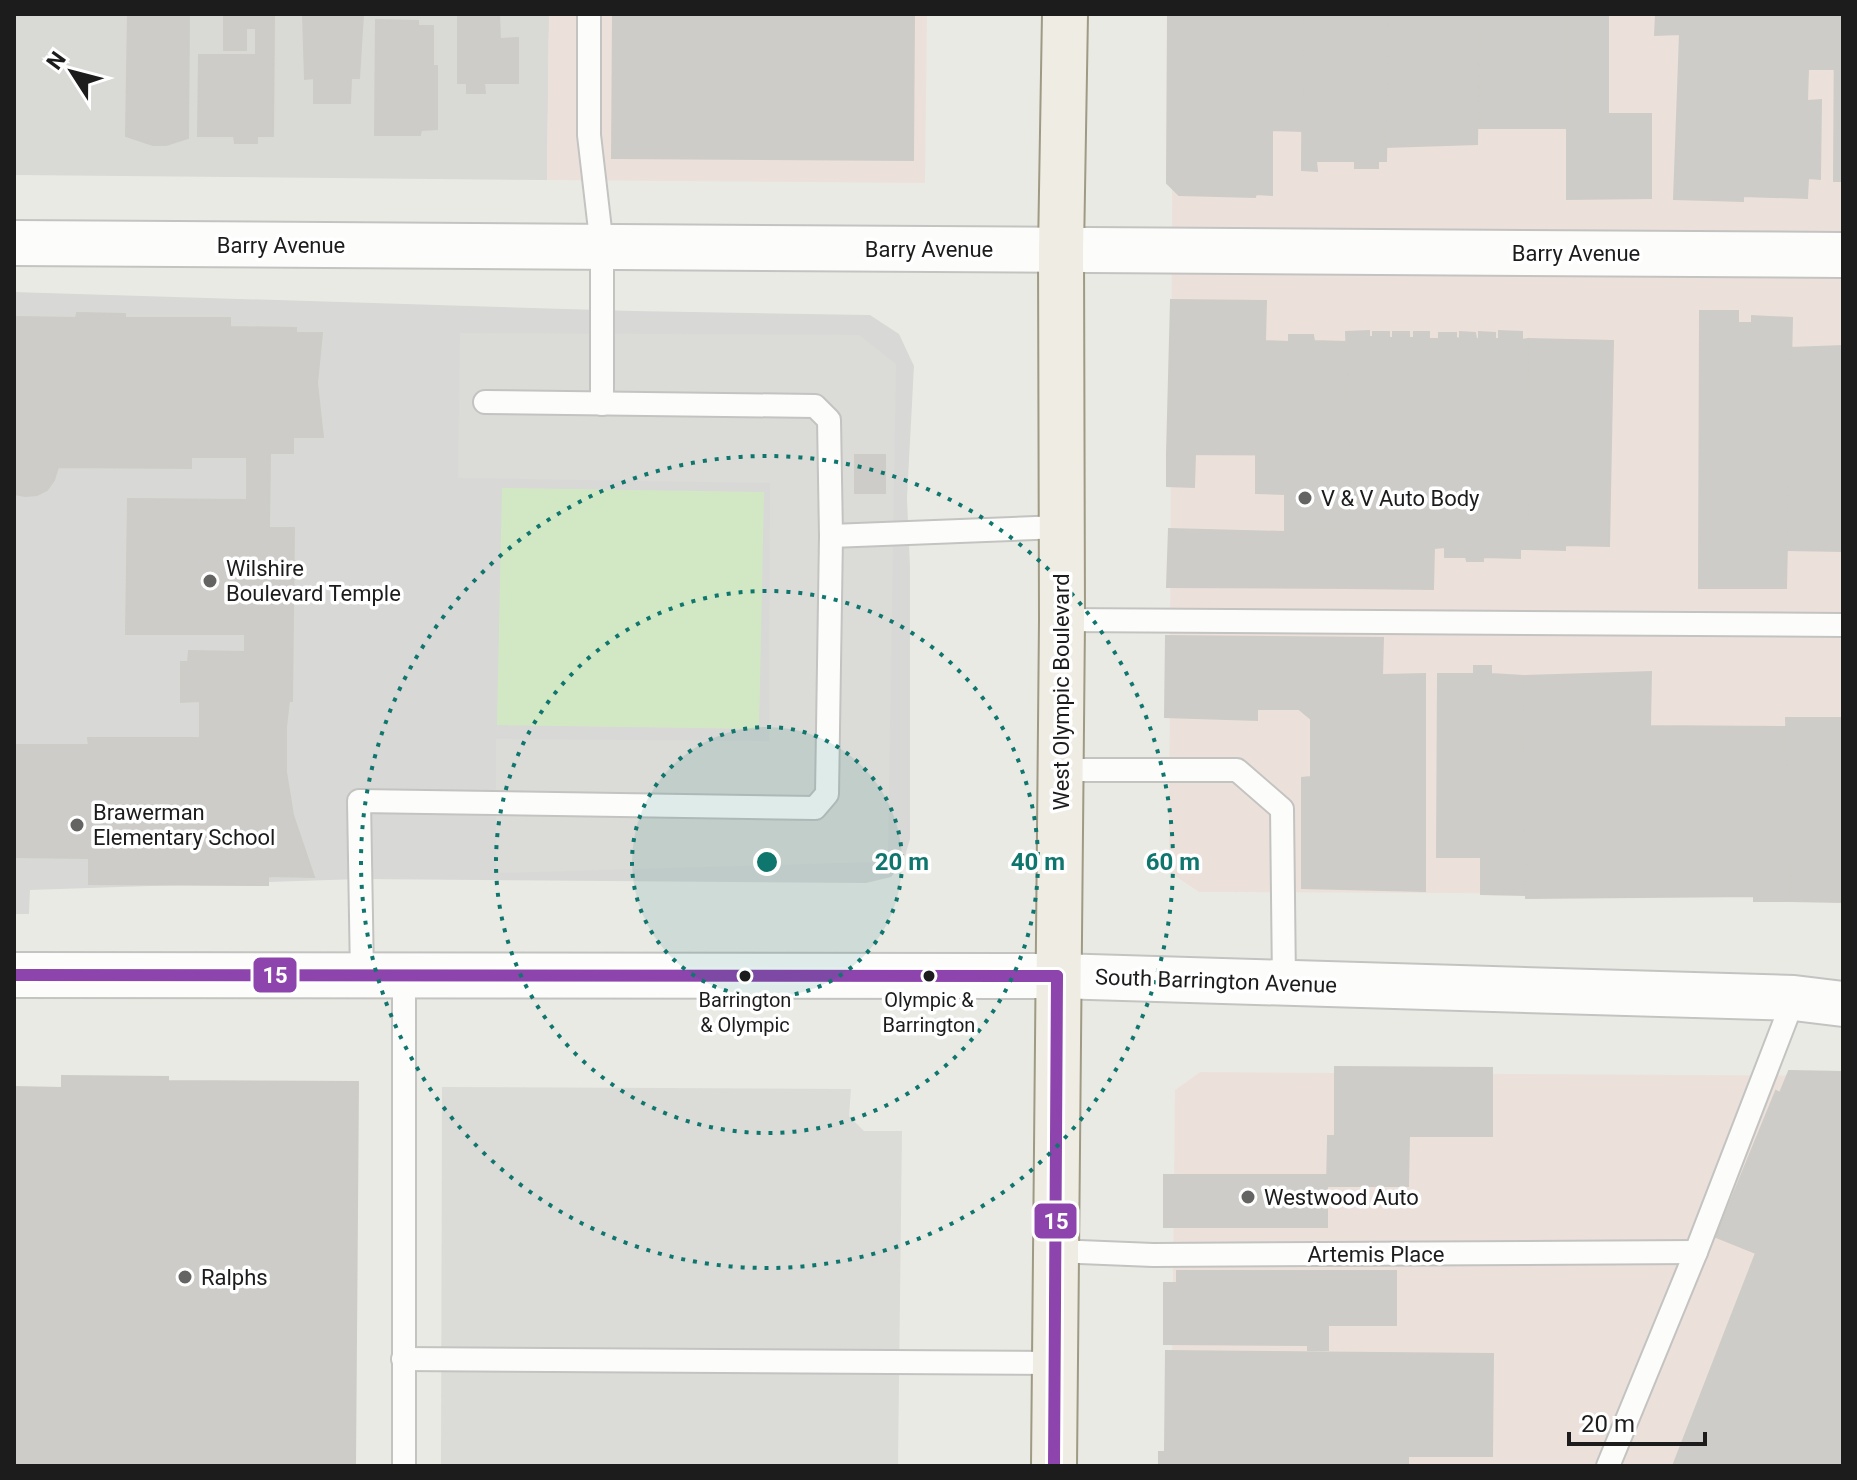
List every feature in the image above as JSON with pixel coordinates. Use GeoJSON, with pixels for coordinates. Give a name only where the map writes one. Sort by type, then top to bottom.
{"type":"FeatureCollection","features":[{"type":"Feature","properties":{"kind":"main road","name":"West Olympic Boulevard"},"geometry":{"type":"LineString","coordinates":[[1054,1466],[1065,14]]}},
{"type":"Feature","properties":{"kind":"street","name":"Barry Avenue"},"geometry":{"type":"LineString","coordinates":[[14,243],[1843,255]]}},
{"type":"Feature","properties":{"kind":"street","name":"South Barrington Avenue"},"geometry":{"type":"LineString","coordinates":[[14,975],[1057,976],[1794,998],[1843,1004]]}},
{"type":"Feature","properties":{"kind":"street","name":"South Barrington Avenue"},"geometry":{"type":"LineString","coordinates":[[1794,998],[1843,988]]}},
{"type":"Feature","properties":{"kind":"lane"},"geometry":{"type":"LineString","coordinates":[[589,14],[589,135],[602,247],[602,404]]}},
{"type":"Feature","properties":{"kind":"lane"},"geometry":{"type":"LineString","coordinates":[[404,1466],[403,1359],[383,975],[359,801],[815,808],[827,794],[831,536],[829,420],[815,406],[485,402]]}},
{"type":"Feature","properties":{"kind":"lane"},"geometry":{"type":"LineString","coordinates":[[831,536],[1061,527]]}},
{"type":"Feature","properties":{"kind":"lane"},"geometry":{"type":"LineString","coordinates":[[1062,620],[1843,625]]}},
{"type":"Feature","properties":{"kind":"lane"},"geometry":{"type":"LineString","coordinates":[[1060,770],[1237,770],[1282,809],[1284,983]]}},
{"type":"Feature","properties":{"kind":"lane"},"geometry":{"type":"LineString","coordinates":[[1608,1466],[1696,1252],[1794,998]]}},
{"type":"Feature","properties":{"kind":"lane","name":"Artemis Place"},"geometry":{"type":"LineString","coordinates":[[1055,1251],[1153,1255],[1696,1252]]}},
{"type":"Feature","properties":{"kind":"lane"},"geometry":{"type":"LineString","coordinates":[[403,1359],[1053,1363]]}},
{"type":"Feature","properties":{"kind":"shaded area"},"geometry":{"type":"Polygon","coordinates":[[[14,14],[549,14],[547,180],[14,175],[14,14]]]}},
{"type":"Feature","properties":{"kind":"shaded area"},"geometry":{"type":"Polygon","coordinates":[[[549,14],[927,14],[925,183],[547,180],[549,14]]]}},
{"type":"Feature","properties":{"kind":"shaded area"},"geometry":{"type":"Polygon","coordinates":[[[1173,14],[1843,14],[1843,895],[1199,892],[1169,872],[1173,14]]]}},
{"type":"Feature","properties":{"kind":"shaded area"},"geometry":{"type":"Polygon","coordinates":[[[14,292],[870,315],[899,334],[914,366],[907,498],[910,839],[903,863],[891,877],[866,883],[360,879],[30,890],[29,914],[14,914],[14,292]]]}},
{"type":"Feature","properties":{"kind":"shaded area"},"geometry":{"type":"Polygon","coordinates":[[[460,333],[859,335],[896,364],[888,852],[878,862],[496,873],[496,739],[769,741],[770,483],[458,478],[460,333]]]}},
{"type":"Feature","properties":{"kind":"shaded area"},"geometry":{"type":"Polygon","coordinates":[[[1200,1072],[1843,1076],[1843,1466],[1171,1466],[1175,1090],[1200,1072]]]}},
{"type":"Feature","properties":{"kind":"shaded area"},"geometry":{"type":"Polygon","coordinates":[[[442,1087],[851,1089],[849,1116],[864,1131],[902,1131],[898,1466],[441,1466],[442,1087]]]}},
{"type":"Feature","properties":{"kind":"green space"},"geometry":{"type":"Polygon","coordinates":[[[502,488],[764,492],[759,729],[497,725],[502,488]]]}},
{"type":"Feature","properties":{"kind":"building"},"geometry":{"type":"Polygon","coordinates":[[[128,14],[189,14],[188,138],[166,145],[153,145],[126,136],[128,14]]]}},
{"type":"Feature","properties":{"kind":"building"},"geometry":{"type":"Polygon","coordinates":[[[224,14],[274,14],[273,136],[257,136],[257,143],[235,143],[234,136],[198,136],[199,55],[256,55],[256,28],[246,28],[246,50],[224,50],[224,14]]]}},
{"type":"Feature","properties":{"kind":"building"},"geometry":{"type":"Polygon","coordinates":[[[303,14],[363,14],[359,78],[351,78],[350,103],[314,103],[314,78],[305,79],[303,14]]]}},
{"type":"Feature","properties":{"kind":"building"},"geometry":{"type":"Polygon","coordinates":[[[458,14],[499,14],[500,39],[518,38],[518,83],[484,83],[485,93],[467,93],[467,83],[458,83],[458,14]]]}},
{"type":"Feature","properties":{"kind":"building"},"geometry":{"type":"Polygon","coordinates":[[[613,14],[914,14],[913,160],[612,158],[613,14]]]}},
{"type":"Feature","properties":{"kind":"building"},"geometry":{"type":"Polygon","coordinates":[[[1168,14],[1303,14],[1303,131],[1272,130],[1272,195],[1179,195],[1167,183],[1168,14]]]}},
{"type":"Feature","properties":{"kind":"building"},"geometry":{"type":"Polygon","coordinates":[[[1303,14],[1389,14],[1386,161],[1378,161],[1378,168],[1355,168],[1355,161],[1316,161],[1317,171],[1302,170],[1303,14]]]}},
{"type":"Feature","properties":{"kind":"building"},"geometry":{"type":"Polygon","coordinates":[[[1389,14],[1479,14],[1477,144],[1386,147],[1389,14]]]}},
{"type":"Feature","properties":{"kind":"building"},"geometry":{"type":"Polygon","coordinates":[[[1479,14],[1567,14],[1567,128],[1478,128],[1479,14]]]}},
{"type":"Feature","properties":{"kind":"building"},"geometry":{"type":"Polygon","coordinates":[[[1567,14],[1608,14],[1608,114],[1651,114],[1651,198],[1567,199],[1567,14]]]}},
{"type":"Feature","properties":{"kind":"building"},"geometry":{"type":"Polygon","coordinates":[[[1656,14],[1835,14],[1835,69],[1808,69],[1807,101],[1821,100],[1820,179],[1808,178],[1807,198],[1743,196],[1743,201],[1674,199],[1680,34],[1655,35],[1656,14]]]}},
{"type":"Feature","properties":{"kind":"building"},"geometry":{"type":"Polygon","coordinates":[[[1835,14],[1843,14],[1843,181],[1834,181],[1835,14]]]}},
{"type":"Feature","properties":{"kind":"building"},"geometry":{"type":"Polygon","coordinates":[[[376,20],[418,21],[418,26],[433,26],[433,66],[437,66],[437,129],[421,130],[420,135],[375,135],[376,20]]]}},
{"type":"Feature","properties":{"kind":"building"},"geometry":{"type":"Polygon","coordinates":[[[1171,300],[1266,301],[1265,341],[1289,342],[1289,335],[1313,335],[1314,341],[1346,342],[1350,455],[1167,454],[1171,300]]]}},
{"type":"Feature","properties":{"kind":"building"},"geometry":{"type":"Polygon","coordinates":[[[1700,311],[1738,311],[1738,323],[1752,323],[1752,316],[1792,318],[1786,588],[1699,588],[1700,311]]]}},
{"type":"Feature","properties":{"kind":"building","name":"Wilshire Boulevard Temple"},"geometry":{"type":"Polygon","coordinates":[[[77,313],[125,314],[125,318],[230,318],[230,327],[296,328],[296,333],[322,333],[317,383],[323,437],[293,437],[293,453],[270,453],[269,528],[294,528],[292,701],[289,701],[286,727],[286,772],[293,815],[314,877],[268,876],[268,885],[89,884],[89,858],[14,857],[14,745],[89,745],[88,738],[200,738],[200,701],[181,702],[181,662],[188,662],[189,651],[245,652],[245,634],[126,634],[128,499],[247,500],[247,457],[191,457],[191,468],[58,467],[47,490],[37,495],[14,494],[14,317],[76,318],[77,313]]]}},
{"type":"Feature","properties":{"kind":"building"},"geometry":{"type":"Polygon","coordinates":[[[1369,331],[1369,337],[1373,337],[1373,332],[1389,332],[1389,338],[1393,338],[1393,332],[1409,332],[1409,338],[1414,338],[1414,332],[1429,332],[1429,339],[1439,339],[1439,333],[1456,333],[1456,338],[1460,339],[1460,332],[1475,333],[1476,339],[1479,339],[1479,332],[1495,333],[1495,339],[1499,339],[1499,331],[1522,332],[1522,340],[1528,339],[1527,549],[1520,549],[1520,558],[1483,557],[1483,561],[1467,561],[1466,557],[1445,557],[1445,547],[1434,548],[1433,589],[1349,588],[1350,455],[1346,332],[1369,331]]]}},
{"type":"Feature","properties":{"kind":"building"},"geometry":{"type":"Polygon","coordinates":[[[1528,339],[1613,341],[1609,546],[1565,545],[1565,550],[1527,549],[1528,339]]]}},
{"type":"Feature","properties":{"kind":"building"},"geometry":{"type":"Polygon","coordinates":[[[1843,346],[1843,551],[1787,550],[1790,348],[1843,346]]]}},
{"type":"Feature","properties":{"kind":"building"},"geometry":{"type":"Polygon","coordinates":[[[1167,454],[1195,454],[1194,487],[1167,486],[1167,454]]]}},
{"type":"Feature","properties":{"kind":"building"},"geometry":{"type":"Polygon","coordinates":[[[855,455],[885,455],[885,493],[855,493],[855,455]]]}},
{"type":"Feature","properties":{"kind":"building"},"geometry":{"type":"Polygon","coordinates":[[[1256,455],[1350,455],[1349,529],[1285,529],[1285,494],[1256,493],[1256,455]]]}},
{"type":"Feature","properties":{"kind":"building"},"geometry":{"type":"Polygon","coordinates":[[[1169,529],[1285,532],[1285,529],[1349,529],[1349,588],[1167,587],[1169,529]]]}},
{"type":"Feature","properties":{"kind":"building"},"geometry":{"type":"Polygon","coordinates":[[[1166,636],[1383,638],[1382,675],[1425,674],[1425,891],[1302,888],[1302,778],[1311,777],[1311,719],[1299,709],[1257,709],[1257,720],[1165,717],[1166,636]]]}},
{"type":"Feature","properties":{"kind":"building"},"geometry":{"type":"Polygon","coordinates":[[[1474,666],[1491,666],[1491,674],[1523,676],[1525,895],[1481,894],[1481,857],[1437,857],[1438,674],[1474,674],[1474,666]]]}},
{"type":"Feature","properties":{"kind":"building"},"geometry":{"type":"Polygon","coordinates":[[[1651,672],[1650,726],[1786,727],[1791,901],[1754,901],[1754,896],[1526,898],[1523,676],[1651,672]]]}},
{"type":"Feature","properties":{"kind":"building"},"geometry":{"type":"Polygon","coordinates":[[[1786,718],[1843,718],[1843,902],[1791,901],[1786,718]]]}},
{"type":"Feature","properties":{"kind":"building"},"geometry":{"type":"Polygon","coordinates":[[[1335,1067],[1492,1068],[1492,1136],[1335,1136],[1335,1067]]]}},
{"type":"Feature","properties":{"kind":"building"},"geometry":{"type":"Polygon","coordinates":[[[1789,1071],[1843,1072],[1843,1466],[1673,1466],[1756,1253],[1716,1237],[1776,1091],[1780,1093],[1789,1071]]]}},
{"type":"Feature","properties":{"kind":"building","name":"Ralphs"},"geometry":{"type":"Polygon","coordinates":[[[62,1076],[168,1077],[168,1081],[358,1082],[355,1466],[14,1466],[14,1087],[62,1088],[62,1076]]]}},
{"type":"Feature","properties":{"kind":"building"},"geometry":{"type":"Polygon","coordinates":[[[1328,1136],[1409,1136],[1408,1186],[1327,1186],[1328,1136]]]}},
{"type":"Feature","properties":{"kind":"building"},"geometry":{"type":"Polygon","coordinates":[[[1164,1175],[1327,1175],[1327,1227],[1164,1227],[1164,1175]]]}},
{"type":"Feature","properties":{"kind":"building"},"geometry":{"type":"Polygon","coordinates":[[[1177,1271],[1396,1271],[1396,1325],[1328,1325],[1328,1350],[1308,1350],[1308,1345],[1164,1344],[1164,1283],[1177,1283],[1177,1271]]]}},
{"type":"Feature","properties":{"kind":"building"},"geometry":{"type":"Polygon","coordinates":[[[1166,1351],[1493,1354],[1492,1456],[1408,1456],[1408,1466],[1159,1466],[1159,1452],[1165,1452],[1166,1351]]]}},
{"type":"Feature","properties":{"kind":"transit line","name":"15"},"geometry":{"type":"LineString","coordinates":[[14,975],[1057,976]]}},
{"type":"Feature","properties":{"kind":"transit line","name":"15"},"geometry":{"type":"LineString","coordinates":[[1054,1466],[1057,976]]}},
{"type":"Feature","properties":{"kind":"place","name":"V & V Auto Body"},"geometry":{"type":"Point","coordinates":[1305,498]}},
{"type":"Feature","properties":{"kind":"place","name":"Wilshire Boulevard Temple"},"geometry":{"type":"Point","coordinates":[210,581]}},
{"type":"Feature","properties":{"kind":"place","name":"Brawerman Elementary School"},"geometry":{"type":"Point","coordinates":[77,825]}},
{"type":"Feature","properties":{"kind":"place","name":"Barrington & Olympic"},"geometry":{"type":"Point","coordinates":[745,976]}},
{"type":"Feature","properties":{"kind":"place","name":"Olympic & Barrington"},"geometry":{"type":"Point","coordinates":[929,976]}},
{"type":"Feature","properties":{"kind":"place","name":"Westwood Auto"},"geometry":{"type":"Point","coordinates":[1248,1197]}},
{"type":"Feature","properties":{"kind":"place","name":"Ralphs"},"geometry":{"type":"Point","coordinates":[185,1277]}}]}
